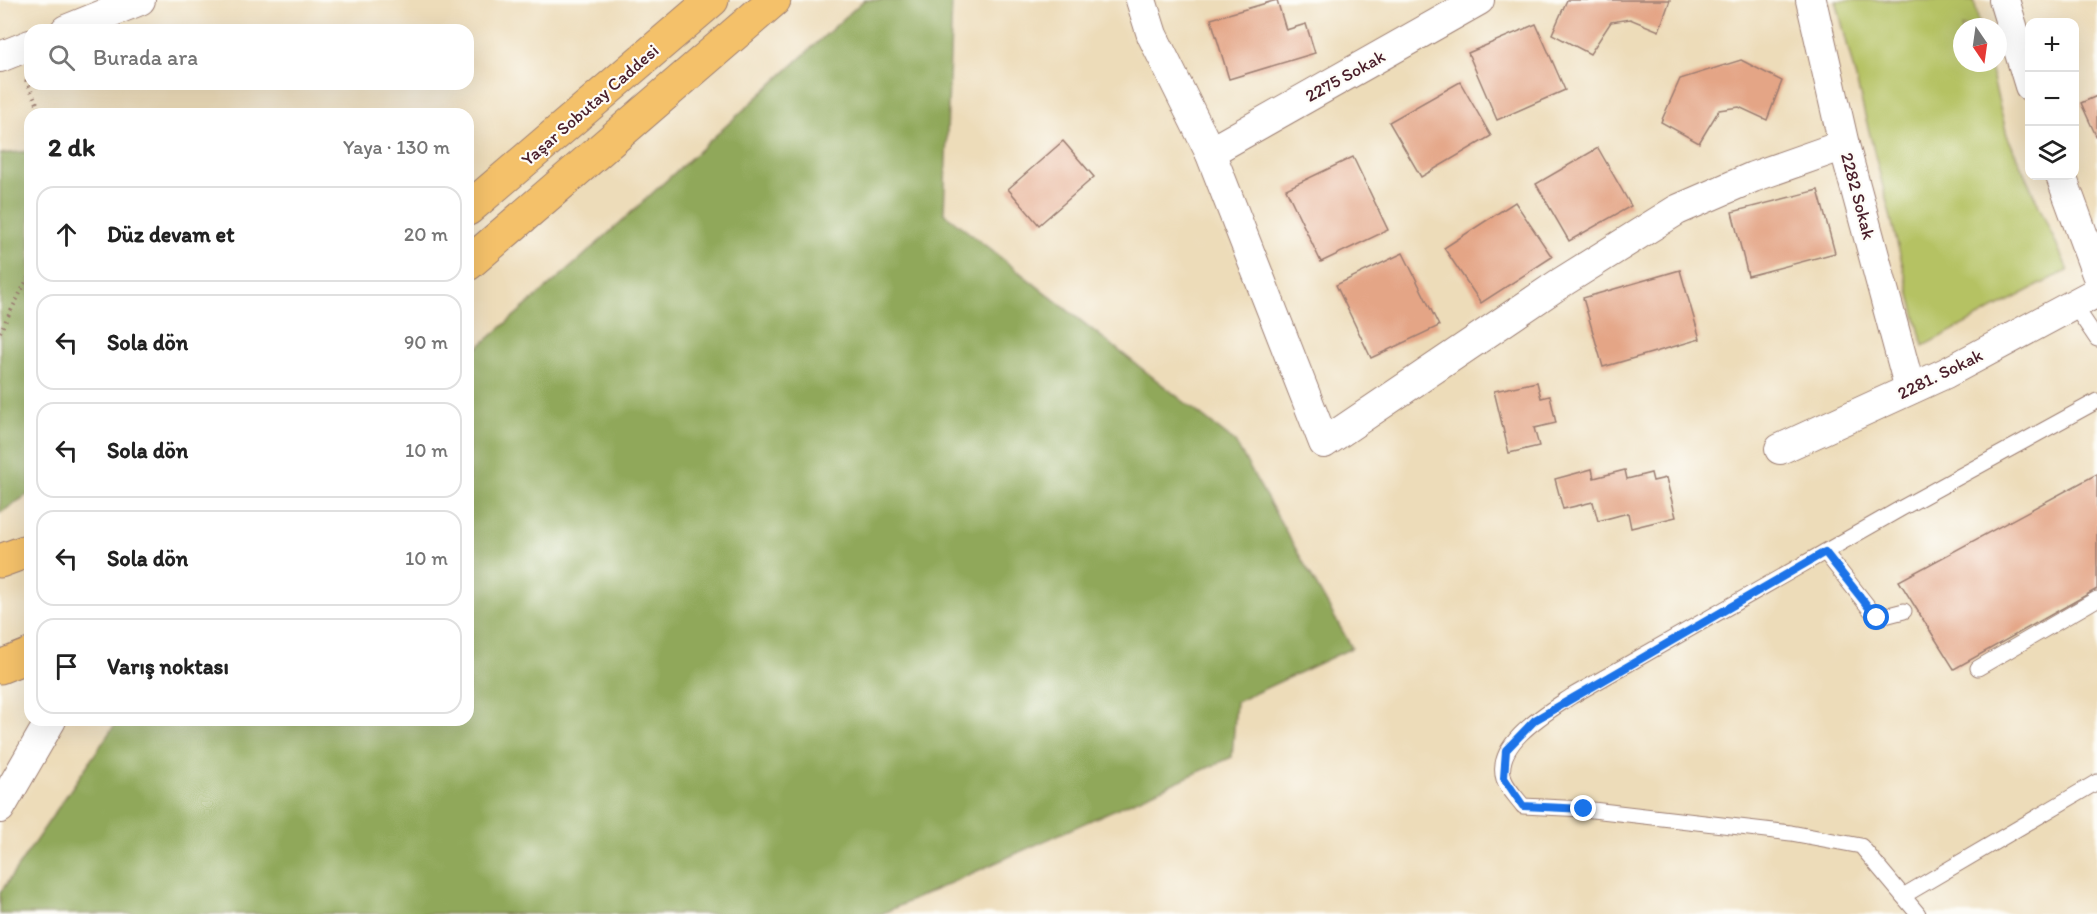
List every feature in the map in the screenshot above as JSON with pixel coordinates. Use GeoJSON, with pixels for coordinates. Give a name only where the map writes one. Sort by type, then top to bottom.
{"type":"FeatureCollection","features":[{"type":"Feature","properties":{"kind":"main road","name":"Yaşar Sobutay Caddesi"},"geometry":{"type":"LineString","coordinates":[[474,204],[712,0]]}},
{"type":"Feature","properties":{"kind":"main road"},"geometry":{"type":"LineString","coordinates":[[474,259],[774,0]]}},
{"type":"Feature","properties":{"kind":"main road"},"geometry":{"type":"LineString","coordinates":[[0,561],[24,552]]}},
{"type":"Feature","properties":{"kind":"main road"},"geometry":{"type":"LineString","coordinates":[[0,667],[24,657]]}},
{"type":"Feature","properties":{"kind":"street"},"geometry":{"type":"LineString","coordinates":[[81,24],[140,0]]}},
{"type":"Feature","properties":{"kind":"street"},"geometry":{"type":"LineString","coordinates":[[1141,0],[1152,34],[1210,152],[1324,442],[1559,284],[1677,210],[1753,177],[1844,145]]}},
{"type":"Feature","properties":{"kind":"street","name":"2275 Sokak"},"geometry":{"type":"LineString","coordinates":[[1210,152],[1479,0]]}},
{"type":"Feature","properties":{"kind":"street","name":"2282 Sokak"},"geometry":{"type":"LineString","coordinates":[[1811,0],[1844,145],[1911,389]]}},
{"type":"Feature","properties":{"kind":"street"},"geometry":{"type":"LineString","coordinates":[[2004,0],[2026,72]]}},
{"type":"Feature","properties":{"kind":"street"},"geometry":{"type":"LineString","coordinates":[[2062,180],[2097,274]]}},
{"type":"Feature","properties":{"kind":"street","name":"2281. Sokak"},"geometry":{"type":"LineString","coordinates":[[1780,449],[1911,389],[2086,299]]}},
{"type":"Feature","properties":{"kind":"street"},"geometry":{"type":"LineString","coordinates":[[0,808],[48,726]]}},
{"type":"Feature","properties":{"kind":"lane"},"geometry":{"type":"LineString","coordinates":[[2086,299],[2097,339]]}},
{"type":"Feature","properties":{"kind":"lane"},"geometry":{"type":"LineString","coordinates":[[1918,914],[1861,846],[1791,833],[1584,809],[1523,806],[1504,778],[1506,750],[1535,720],[1825,552],[2097,401]]}},
{"type":"Feature","properties":{"kind":"lane"},"geometry":{"type":"LineString","coordinates":[[1825,552],[1877,618],[1904,611]]}},
{"type":"Feature","properties":{"kind":"lane"},"geometry":{"type":"LineString","coordinates":[[1978,668],[2097,599]]}},
{"type":"Feature","properties":{"kind":"lane"},"geometry":{"type":"LineString","coordinates":[[1903,896],[2097,782]]}},
{"type":"Feature","properties":{"kind":"path"},"geometry":{"type":"LineString","coordinates":[[14,51],[24,74]]}},
{"type":"Feature","properties":{"kind":"path"},"geometry":{"type":"LineString","coordinates":[[31,90],[39,108]]}},
{"type":"Feature","properties":{"kind":"path"},"geometry":{"type":"LineString","coordinates":[[0,332],[24,286]]}},
{"type":"Feature","properties":{"kind":"green space"},"geometry":{"type":"Polygon","coordinates":[[[864,0],[952,0],[944,213],[1235,442],[1352,648],[1236,702],[1232,757],[881,914],[0,914],[0,893],[114,726],[474,726],[474,351],[579,260],[864,0]]]}},
{"type":"Feature","properties":{"kind":"green space"},"geometry":{"type":"Polygon","coordinates":[[[1836,0],[1974,0],[1978,18],[1953,18],[1953,72],[1991,72],[2007,135],[2025,175],[2025,180],[2027,180],[2068,270],[1923,346],[1836,0]]]}},
{"type":"Feature","properties":{"kind":"green space"},"geometry":{"type":"Polygon","coordinates":[[[24,152],[24,497],[0,513],[0,154],[24,152]]]}},
{"type":"Feature","properties":{"kind":"building"},"geometry":{"type":"Polygon","coordinates":[[[1277,0],[1286,30],[1306,24],[1315,53],[1229,79],[1211,19],[1277,0]]]}},
{"type":"Feature","properties":{"kind":"building"},"geometry":{"type":"Polygon","coordinates":[[[1567,0],[1670,0],[1659,31],[1630,19],[1611,22],[1590,54],[1552,34],[1567,0]]]}},
{"type":"Feature","properties":{"kind":"building"},"geometry":{"type":"Polygon","coordinates":[[[1536,24],[1565,90],[1497,120],[1468,53],[1536,24]]]}},
{"type":"Feature","properties":{"kind":"building"},"geometry":{"type":"Polygon","coordinates":[[[1741,60],[1782,81],[1767,120],[1739,107],[1719,110],[1699,143],[1661,122],[1680,79],[1741,60]]]}},
{"type":"Feature","properties":{"kind":"building"},"geometry":{"type":"Polygon","coordinates":[[[1460,82],[1491,136],[1421,177],[1389,122],[1460,82]]]}},
{"type":"Feature","properties":{"kind":"building"},"geometry":{"type":"Polygon","coordinates":[[[2097,96],[2097,138],[2081,103],[2097,96]]]}},
{"type":"Feature","properties":{"kind":"building"},"geometry":{"type":"Polygon","coordinates":[[[1063,141],[1094,177],[1039,225],[1008,189],[1063,141]]]}},
{"type":"Feature","properties":{"kind":"building"},"geometry":{"type":"Polygon","coordinates":[[[1598,148],[1631,206],[1569,241],[1536,184],[1598,148]]]}},
{"type":"Feature","properties":{"kind":"building"},"geometry":{"type":"Polygon","coordinates":[[[1353,157],[1388,230],[1321,262],[1286,189],[1353,157]]]}},
{"type":"Feature","properties":{"kind":"building"},"geometry":{"type":"Polygon","coordinates":[[[1818,190],[1835,253],[1748,276],[1732,212],[1818,190]]]}},
{"type":"Feature","properties":{"kind":"building"},"geometry":{"type":"Polygon","coordinates":[[[1515,202],[1552,257],[1481,303],[1444,248],[1515,202]]]}},
{"type":"Feature","properties":{"kind":"building"},"geometry":{"type":"Polygon","coordinates":[[[1403,253],[1439,326],[1371,358],[1336,285],[1403,253]]]}},
{"type":"Feature","properties":{"kind":"building"},"geometry":{"type":"Polygon","coordinates":[[[1680,270],[1700,339],[1603,367],[1583,298],[1680,270]]]}},
{"type":"Feature","properties":{"kind":"building"},"geometry":{"type":"Polygon","coordinates":[[[1537,382],[1541,398],[1550,396],[1556,423],[1534,428],[1539,446],[1509,453],[1494,391],[1537,382]]]}},
{"type":"Feature","properties":{"kind":"building"},"geometry":{"type":"Polygon","coordinates":[[[1592,469],[1594,478],[1625,470],[1627,479],[1651,473],[1653,481],[1666,478],[1676,517],[1631,528],[1628,513],[1598,521],[1593,502],[1563,509],[1555,479],[1592,469]]]}},
{"type":"Feature","properties":{"kind":"building"},"geometry":{"type":"Polygon","coordinates":[[[2097,474],[2097,589],[1954,669],[1899,581],[2097,474]]]}},
{"type":"Feature","properties":{"kind":"route"},"geometry":{"type":"LineString","coordinates":[[1584,809],[1523,806],[1504,778],[1506,750],[1535,720],[1572,696],[1825,552],[1877,618]]}}]}
